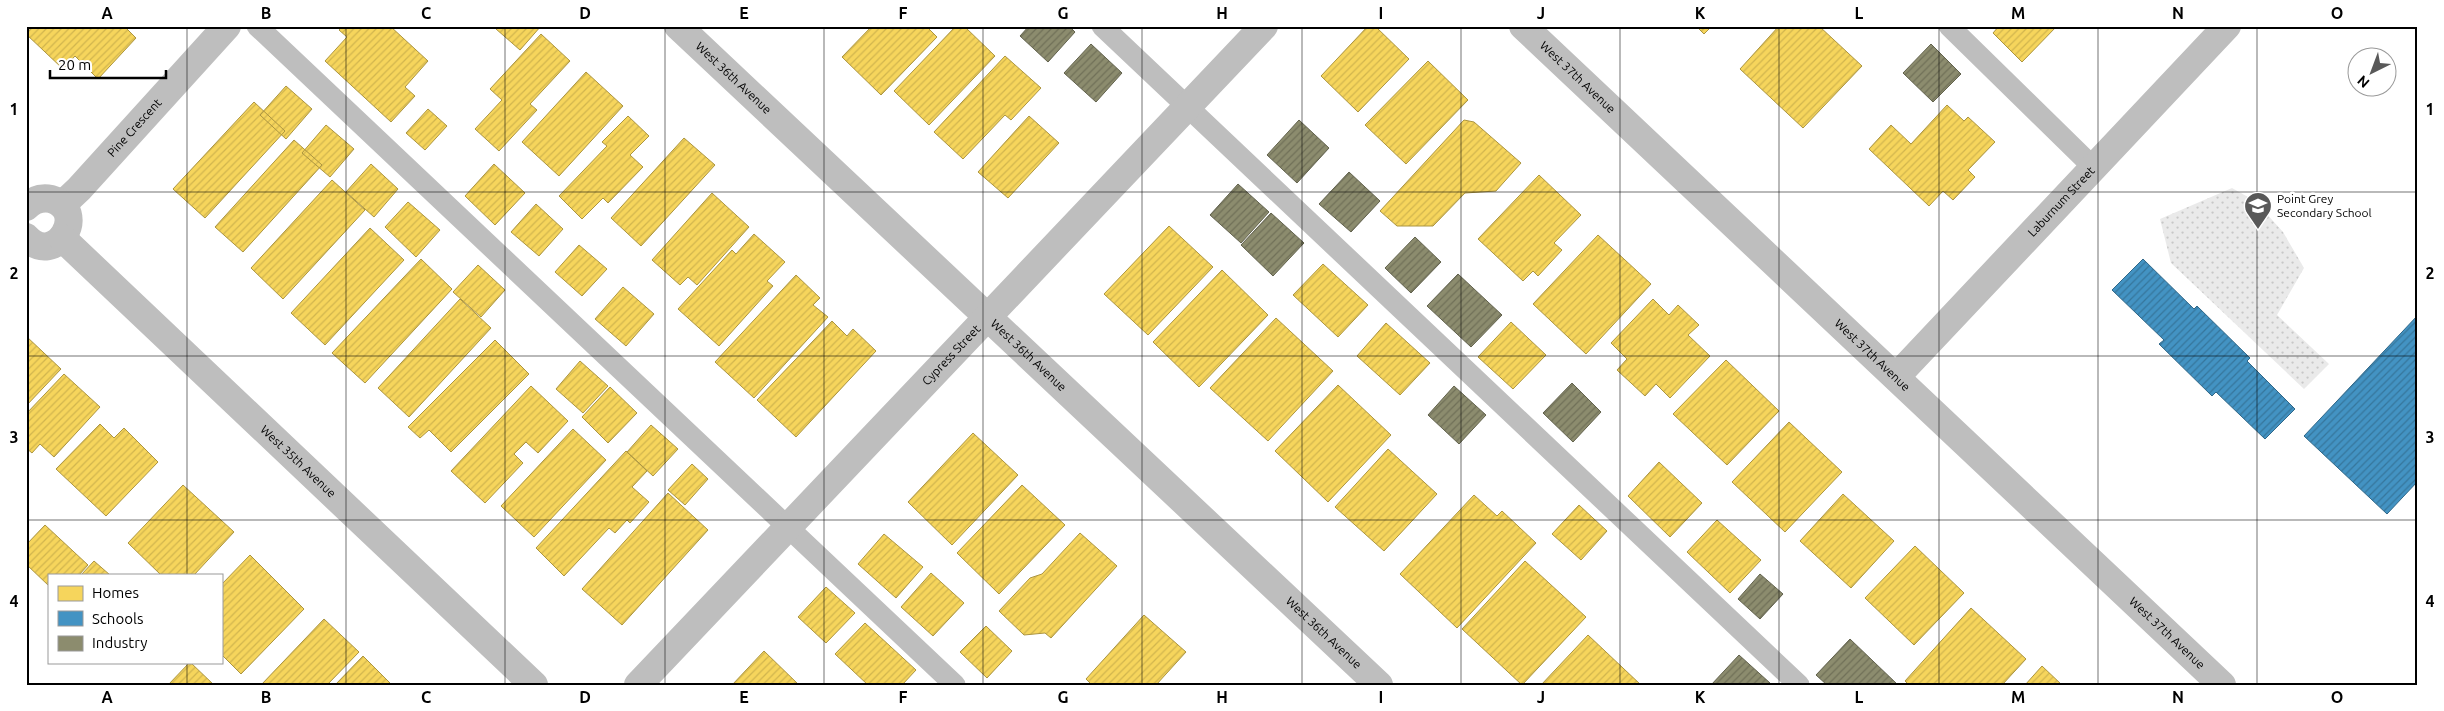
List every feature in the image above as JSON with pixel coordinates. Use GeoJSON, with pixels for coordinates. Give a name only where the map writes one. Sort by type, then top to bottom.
{"type":"FeatureCollection","features":[{"type":"Feature","properties":{"kind":"street","name":"Pine Crescent"},"geometry":{"type":"LineString","coordinates":[[62,205],[79,189],[227,26]]}},
{"type":"Feature","properties":{"kind":"street","name":"West 36th Avenue"},"geometry":{"type":"LineString","coordinates":[[678,26],[1379,685]]}},
{"type":"Feature","properties":{"kind":"street","name":"Cypress Street"},"geometry":{"type":"LineString","coordinates":[[638,685],[1264,26]]}},
{"type":"Feature","properties":{"kind":"street","name":"West 37th Avenue"},"geometry":{"type":"LineString","coordinates":[[1523,26],[2222,685]]}},
{"type":"Feature","properties":{"kind":"street","name":"Laburnum Street"},"geometry":{"type":"LineString","coordinates":[[1896,377],[2227,26]]}},
{"type":"Feature","properties":{"kind":"street"},"geometry":{"type":"LineString","coordinates":[[27,206],[33,201],[48,199],[62,205],[68,218],[66,232],[56,243],[41,246],[27,238]]}},
{"type":"Feature","properties":{"kind":"street","name":"West 35th Avenue"},"geometry":{"type":"LineString","coordinates":[[62,238],[534,685]]}},
{"type":"Feature","properties":{"kind":"lane"},"geometry":{"type":"LineString","coordinates":[[257,26],[955,685]]}},
{"type":"Feature","properties":{"kind":"lane"},"geometry":{"type":"LineString","coordinates":[[1102,26],[1187,109],[1799,685]]}},
{"type":"Feature","properties":{"kind":"lane"},"geometry":{"type":"LineString","coordinates":[[1949,26],[2093,167]]}},
{"type":"Feature","properties":{"kind":"shaded area"},"geometry":{"type":"Polygon","coordinates":[[[2232,188],[2255,201],[2283,232],[2304,268],[2277,315],[2329,364],[2304,389],[2171,263],[2160,219],[2232,188]]]}},
{"type":"Feature","properties":{"kind":"building: Homes"},"geometry":{"type":"Polygon","coordinates":[[[33,26],[124,26],[136,38],[98,79],[75,56],[63,69],[26,34],[33,26]]]}},
{"type":"Feature","properties":{"kind":"building: Homes"},"geometry":{"type":"Polygon","coordinates":[[[343,26],[390,26],[428,61],[405,87],[415,96],[391,122],[325,61],[347,37],[339,30],[343,26]]]}},
{"type":"Feature","properties":{"kind":"building: Homes"},"geometry":{"type":"Polygon","coordinates":[[[498,26],[541,26],[520,50],[496,29],[498,26]]]}},
{"type":"Feature","properties":{"kind":"building: Homes"},"geometry":{"type":"Polygon","coordinates":[[[872,26],[926,26],[937,37],[881,95],[842,57],[872,26]]]}},
{"type":"Feature","properties":{"kind":"building: Homes"},"geometry":{"type":"Polygon","coordinates":[[[956,26],[964,26],[995,56],[929,125],[894,91],[956,26]]]}},
{"type":"Feature","properties":{"kind":"building: Homes"},"geometry":{"type":"Polygon","coordinates":[[[1368,26],[1375,26],[1409,59],[1358,112],[1321,76],[1368,26]]]}},
{"type":"Feature","properties":{"kind":"building: Homes"},"geometry":{"type":"Polygon","coordinates":[[[1696,26],[1712,26],[1704,34],[1696,26]]]}},
{"type":"Feature","properties":{"kind":"building: Homes"},"geometry":{"type":"Polygon","coordinates":[[[1779,26],[1819,26],[1862,66],[1803,128],[1740,69],[1779,26]]]}},
{"type":"Feature","properties":{"kind":"building: Homes"},"geometry":{"type":"Polygon","coordinates":[[[1999,26],[2057,26],[2022,62],[1993,33],[1999,26]]]}},
{"type":"Feature","properties":{"kind":"building: Homes"},"geometry":{"type":"Polygon","coordinates":[[[541,34],[570,61],[530,104],[537,110],[499,151],[475,129],[502,100],[490,89],[541,34]]]}},
{"type":"Feature","properties":{"kind":"building: Homes"},"geometry":{"type":"Polygon","coordinates":[[[1005,56],[1041,88],[1011,120],[1005,115],[963,159],[934,132],[1005,56]]]}},
{"type":"Feature","properties":{"kind":"building: Homes"},"geometry":{"type":"Polygon","coordinates":[[[1428,61],[1468,100],[1406,164],[1365,125],[1428,61]]]}},
{"type":"Feature","properties":{"kind":"building: Homes"},"geometry":{"type":"Polygon","coordinates":[[[586,72],[623,106],[559,176],[522,142],[586,72]]]}},
{"type":"Feature","properties":{"kind":"building: Homes"},"geometry":{"type":"Polygon","coordinates":[[[286,86],[312,109],[286,139],[260,115],[286,86]]]}},
{"type":"Feature","properties":{"kind":"building: Homes"},"geometry":{"type":"Polygon","coordinates":[[[254,102],[285,131],[205,218],[173,189],[254,102]]]}},
{"type":"Feature","properties":{"kind":"building: Homes"},"geometry":{"type":"Polygon","coordinates":[[[1947,105],[1964,121],[1968,117],[1995,142],[1968,170],[1975,177],[1953,200],[1943,191],[1929,206],[1869,149],[1891,125],[1911,144],[1947,105]]]}},
{"type":"Feature","properties":{"kind":"building: Homes"},"geometry":{"type":"Polygon","coordinates":[[[428,109],[447,126],[425,150],[406,133],[428,109]]]}},
{"type":"Feature","properties":{"kind":"building: Homes"},"geometry":{"type":"Polygon","coordinates":[[[628,116],[649,136],[630,155],[643,167],[608,203],[603,198],[582,219],[559,196],[607,146],[602,142],[628,116]]]}},
{"type":"Feature","properties":{"kind":"building: Homes"},"geometry":{"type":"Polygon","coordinates":[[[1029,116],[1059,143],[1008,198],[978,172],[1029,116]]]}},
{"type":"Feature","properties":{"kind":"building: Homes"},"geometry":{"type":"Polygon","coordinates":[[[1464,120],[1474,122],[1521,163],[1496,191],[1465,193],[1433,226],[1397,226],[1380,211],[1464,120]]]}},
{"type":"Feature","properties":{"kind":"building: Homes"},"geometry":{"type":"Polygon","coordinates":[[[326,125],[354,149],[330,177],[302,153],[326,125]]]}},
{"type":"Feature","properties":{"kind":"building: Homes"},"geometry":{"type":"Polygon","coordinates":[[[684,138],[715,165],[641,246],[611,218],[684,138]]]}},
{"type":"Feature","properties":{"kind":"building: Homes"},"geometry":{"type":"Polygon","coordinates":[[[294,140],[322,165],[243,252],[215,227],[294,140]]]}},
{"type":"Feature","properties":{"kind":"building: Homes"},"geometry":{"type":"Polygon","coordinates":[[[371,164],[398,189],[374,217],[346,192],[371,164]]]}},
{"type":"Feature","properties":{"kind":"building: Homes"},"geometry":{"type":"Polygon","coordinates":[[[494,164],[525,193],[495,225],[465,196],[494,164]]]}},
{"type":"Feature","properties":{"kind":"building: Homes"},"geometry":{"type":"Polygon","coordinates":[[[1539,175],[1581,215],[1554,243],[1562,250],[1538,276],[1533,271],[1523,281],[1478,239],[1539,175]]]}},
{"type":"Feature","properties":{"kind":"building: Homes"},"geometry":{"type":"Polygon","coordinates":[[[332,180],[365,210],[283,299],[251,268],[332,180]]]}},
{"type":"Feature","properties":{"kind":"building: Homes"},"geometry":{"type":"Polygon","coordinates":[[[712,193],[749,227],[697,285],[688,277],[680,285],[652,260],[712,193]]]}},
{"type":"Feature","properties":{"kind":"building: Homes"},"geometry":{"type":"Polygon","coordinates":[[[408,202],[440,230],[416,257],[385,227],[408,202]]]}},
{"type":"Feature","properties":{"kind":"building: Homes"},"geometry":{"type":"Polygon","coordinates":[[[536,204],[563,229],[539,256],[511,232],[536,204]]]}},
{"type":"Feature","properties":{"kind":"building: Homes"},"geometry":{"type":"Polygon","coordinates":[[[1169,226],[1213,267],[1148,335],[1104,294],[1169,226]]]}},
{"type":"Feature","properties":{"kind":"building: Homes"},"geometry":{"type":"Polygon","coordinates":[[[370,228],[404,260],[325,345],[291,313],[370,228]]]}},
{"type":"Feature","properties":{"kind":"building: Homes"},"geometry":{"type":"Polygon","coordinates":[[[754,234],[785,262],[767,281],[773,286],[719,346],[678,309],[732,250],[736,254],[754,234]]]}},
{"type":"Feature","properties":{"kind":"building: Homes"},"geometry":{"type":"Polygon","coordinates":[[[1598,235],[1651,284],[1586,354],[1533,304],[1598,235]]]}},
{"type":"Feature","properties":{"kind":"building: Homes"},"geometry":{"type":"Polygon","coordinates":[[[579,245],[607,269],[582,296],[555,272],[579,245]]]}},
{"type":"Feature","properties":{"kind":"building: Homes"},"geometry":{"type":"Polygon","coordinates":[[[421,259],[452,289],[365,383],[332,353],[421,259]]]}},
{"type":"Feature","properties":{"kind":"building: Homes"},"geometry":{"type":"Polygon","coordinates":[[[1323,264],[1368,305],[1338,337],[1293,295],[1323,264]]]}},
{"type":"Feature","properties":{"kind":"building: Homes"},"geometry":{"type":"Polygon","coordinates":[[[478,265],[505,290],[481,317],[453,292],[478,265]]]}},
{"type":"Feature","properties":{"kind":"building: Homes"},"geometry":{"type":"Polygon","coordinates":[[[1222,270],[1268,315],[1199,387],[1153,342],[1222,270]]]}},
{"type":"Feature","properties":{"kind":"building: Homes"},"geometry":{"type":"Polygon","coordinates":[[[796,275],[820,298],[813,305],[828,317],[754,398],[715,362],[796,275]]]}},
{"type":"Feature","properties":{"kind":"building: Homes"},"geometry":{"type":"Polygon","coordinates":[[[623,287],[654,314],[626,346],[595,319],[623,287]]]}},
{"type":"Feature","properties":{"kind":"building: Homes"},"geometry":{"type":"Polygon","coordinates":[[[460,299],[491,328],[409,417],[378,388],[460,299]]]}},
{"type":"Feature","properties":{"kind":"building: Homes"},"geometry":{"type":"Polygon","coordinates":[[[1653,299],[1669,315],[1678,305],[1699,325],[1688,335],[1710,356],[1670,398],[1656,384],[1645,396],[1617,370],[1627,359],[1611,343],[1653,299]]]}},
{"type":"Feature","properties":{"kind":"building: Homes"},"geometry":{"type":"Polygon","coordinates":[[[1276,318],[1333,371],[1268,441],[1210,388],[1276,318]]]}},
{"type":"Feature","properties":{"kind":"building: Homes"},"geometry":{"type":"Polygon","coordinates":[[[832,321],[847,336],[853,329],[876,351],[796,437],[757,400],[832,321]]]}},
{"type":"Feature","properties":{"kind":"building: Homes"},"geometry":{"type":"Polygon","coordinates":[[[1511,322],[1546,355],[1513,389],[1478,357],[1511,322]]]}},
{"type":"Feature","properties":{"kind":"building: Homes"},"geometry":{"type":"Polygon","coordinates":[[[1386,323],[1430,363],[1400,395],[1357,356],[1386,323]]]}},
{"type":"Feature","properties":{"kind":"building: Homes"},"geometry":{"type":"Polygon","coordinates":[[[26,336],[61,369],[26,406],[26,336]]]}},
{"type":"Feature","properties":{"kind":"building: Homes"},"geometry":{"type":"Polygon","coordinates":[[[495,340],[529,374],[451,452],[429,430],[420,438],[408,427],[495,340]]]}},
{"type":"Feature","properties":{"kind":"building: Homes"},"geometry":{"type":"Polygon","coordinates":[[[1726,360],[1779,411],[1727,465],[1673,414],[1726,360]]]}},
{"type":"Feature","properties":{"kind":"building: Homes"},"geometry":{"type":"Polygon","coordinates":[[[580,361],[608,386],[583,413],[556,389],[580,361]]]}},
{"type":"Feature","properties":{"kind":"building: Homes"},"geometry":{"type":"Polygon","coordinates":[[[64,374],[100,407],[54,457],[40,444],[32,453],[26,448],[26,414],[64,374]]]}},
{"type":"Feature","properties":{"kind":"building: Homes"},"geometry":{"type":"Polygon","coordinates":[[[1338,385],[1391,435],[1328,502],[1275,451],[1338,385]]]}},
{"type":"Feature","properties":{"kind":"building: Homes"},"geometry":{"type":"Polygon","coordinates":[[[531,386],[568,421],[538,453],[526,442],[514,454],[523,463],[485,503],[451,471],[531,386]]]}},
{"type":"Feature","properties":{"kind":"building: Homes"},"geometry":{"type":"Polygon","coordinates":[[[610,387],[637,413],[608,443],[582,417],[610,387]]]}},
{"type":"Feature","properties":{"kind":"building: Homes"},"geometry":{"type":"Polygon","coordinates":[[[1789,422],[1842,472],[1785,532],[1732,482],[1789,422]]]}},
{"type":"Feature","properties":{"kind":"building: Homes"},"geometry":{"type":"Polygon","coordinates":[[[100,424],[114,438],[124,428],[158,462],[106,516],[56,469],[100,424]]]}},
{"type":"Feature","properties":{"kind":"building: Homes"},"geometry":{"type":"Polygon","coordinates":[[[651,425],[678,449],[653,476],[627,452],[651,425]]]}},
{"type":"Feature","properties":{"kind":"building: Homes"},"geometry":{"type":"Polygon","coordinates":[[[573,429],[606,460],[534,537],[501,506],[573,429]]]}},
{"type":"Feature","properties":{"kind":"building: Homes"},"geometry":{"type":"Polygon","coordinates":[[[973,433],[1018,475],[952,545],[908,502],[973,433]]]}},
{"type":"Feature","properties":{"kind":"building: Homes"},"geometry":{"type":"Polygon","coordinates":[[[1388,449],[1437,494],[1384,551],[1335,507],[1388,449]]]}},
{"type":"Feature","properties":{"kind":"building: Homes"},"geometry":{"type":"Polygon","coordinates":[[[626,451],[647,471],[632,487],[649,502],[630,523],[627,520],[615,533],[609,528],[564,576],[536,548],[626,451]]]}},
{"type":"Feature","properties":{"kind":"building: Homes"},"geometry":{"type":"Polygon","coordinates":[[[1659,462],[1702,503],[1670,537],[1628,496],[1659,462]]]}},
{"type":"Feature","properties":{"kind":"building: Homes"},"geometry":{"type":"Polygon","coordinates":[[[692,464],[708,479],[685,505],[668,490],[692,464]]]}},
{"type":"Feature","properties":{"kind":"building: Homes"},"geometry":{"type":"Polygon","coordinates":[[[183,485],[234,532],[195,574],[160,574],[128,543],[183,485]]]}},
{"type":"Feature","properties":{"kind":"building: Homes"},"geometry":{"type":"Polygon","coordinates":[[[1022,485],[1065,525],[999,594],[957,553],[1022,485]]]}},
{"type":"Feature","properties":{"kind":"building: Homes"},"geometry":{"type":"Polygon","coordinates":[[[668,493],[708,530],[622,625],[582,589],[668,493]]]}},
{"type":"Feature","properties":{"kind":"building: Homes"},"geometry":{"type":"Polygon","coordinates":[[[1843,494],[1894,541],[1851,588],[1800,541],[1843,494]]]}},
{"type":"Feature","properties":{"kind":"building: Homes"},"geometry":{"type":"Polygon","coordinates":[[[1474,495],[1497,516],[1502,511],[1536,543],[1457,628],[1400,574],[1474,495]]]}},
{"type":"Feature","properties":{"kind":"building: Homes"},"geometry":{"type":"Polygon","coordinates":[[[1579,505],[1607,531],[1581,560],[1552,534],[1579,505]]]}},
{"type":"Feature","properties":{"kind":"building: Homes"},"geometry":{"type":"Polygon","coordinates":[[[1717,520],[1761,560],[1730,593],[1687,552],[1717,520]]]}},
{"type":"Feature","properties":{"kind":"building: Homes"},"geometry":{"type":"Polygon","coordinates":[[[45,525],[88,565],[80,574],[48,574],[48,585],[26,564],[26,545],[45,525]]]}},
{"type":"Feature","properties":{"kind":"building: Homes"},"geometry":{"type":"Polygon","coordinates":[[[1080,533],[1117,566],[1051,638],[1045,633],[1024,635],[999,611],[1030,578],[1042,574],[1080,533]]]}},
{"type":"Feature","properties":{"kind":"building: Homes"},"geometry":{"type":"Polygon","coordinates":[[[884,534],[923,567],[896,598],[858,564],[884,534]]]}},
{"type":"Feature","properties":{"kind":"building: Homes"},"geometry":{"type":"Polygon","coordinates":[[[1915,546],[1964,593],[1914,645],[1865,598],[1915,546]]]}},
{"type":"Feature","properties":{"kind":"building: Homes"},"geometry":{"type":"Polygon","coordinates":[[[250,555],[304,609],[241,674],[222,655],[222,584],[250,555]]]}},
{"type":"Feature","properties":{"kind":"building: Homes"},"geometry":{"type":"Polygon","coordinates":[[[94,561],[109,574],[82,574],[94,561]]]}},
{"type":"Feature","properties":{"kind":"building: Homes"},"geometry":{"type":"Polygon","coordinates":[[[1525,561],[1586,617],[1522,685],[1462,629],[1525,561]]]}},
{"type":"Feature","properties":{"kind":"building: Homes"},"geometry":{"type":"Polygon","coordinates":[[[931,573],[964,603],[933,636],[901,607],[931,573]]]}},
{"type":"Feature","properties":{"kind":"building: Homes"},"geometry":{"type":"Polygon","coordinates":[[[826,587],[855,613],[826,643],[798,617],[826,587]]]}},
{"type":"Feature","properties":{"kind":"building: Homes"},"geometry":{"type":"Polygon","coordinates":[[[1971,608],[2026,659],[2002,685],[1909,685],[1905,681],[1971,608]]]}},
{"type":"Feature","properties":{"kind":"building: Homes"},"geometry":{"type":"Polygon","coordinates":[[[1144,615],[1186,652],[1156,685],[1092,685],[1086,679],[1144,615]]]}},
{"type":"Feature","properties":{"kind":"building: Homes"},"geometry":{"type":"Polygon","coordinates":[[[324,619],[359,652],[327,685],[261,685],[324,619]]]}},
{"type":"Feature","properties":{"kind":"building: Homes"},"geometry":{"type":"Polygon","coordinates":[[[865,623],[916,670],[902,685],[868,685],[835,654],[865,623]]]}},
{"type":"Feature","properties":{"kind":"building: Homes"},"geometry":{"type":"Polygon","coordinates":[[[986,626],[1012,651],[987,678],[960,652],[986,626]]]}},
{"type":"Feature","properties":{"kind":"building: Homes"},"geometry":{"type":"Polygon","coordinates":[[[1588,635],[1641,685],[1541,685],[1588,635]]]}},
{"type":"Feature","properties":{"kind":"building: Homes"},"geometry":{"type":"Polygon","coordinates":[[[764,651],[798,684],[798,685],[732,685],[764,651]]]}},
{"type":"Feature","properties":{"kind":"building: Homes"},"geometry":{"type":"Polygon","coordinates":[[[363,656],[392,685],[335,685],[363,656]]]}},
{"type":"Feature","properties":{"kind":"building: Homes"},"geometry":{"type":"Polygon","coordinates":[[[188,664],[192,664],[214,685],[168,685],[188,664]]]}},
{"type":"Feature","properties":{"kind":"building: Homes"},"geometry":{"type":"Polygon","coordinates":[[[2042,666],[2062,685],[2025,685],[2042,666]]]}},
{"type":"Feature","properties":{"kind":"building: Schools"},"geometry":{"type":"Polygon","coordinates":[[[2143,259],[2194,309],[2197,306],[2250,358],[2247,361],[2295,409],[2265,439],[2216,392],[2212,396],[2159,344],[2164,340],[2112,290],[2143,259]]]}},
{"type":"Feature","properties":{"kind":"building: Schools"},"geometry":{"type":"Polygon","coordinates":[[[2418,315],[2418,481],[2387,514],[2304,436],[2418,315]]]}},
{"type":"Feature","properties":{"kind":"building: Industry"},"geometry":{"type":"Polygon","coordinates":[[[1029,26],[1069,26],[1075,32],[1048,62],[1020,36],[1029,26]]]}},
{"type":"Feature","properties":{"kind":"building: Industry"},"geometry":{"type":"Polygon","coordinates":[[[1091,44],[1122,73],[1096,102],[1064,73],[1091,44]]]}},
{"type":"Feature","properties":{"kind":"building: Industry"},"geometry":{"type":"Polygon","coordinates":[[[1931,44],[1961,74],[1933,102],[1903,73],[1931,44]]]}},
{"type":"Feature","properties":{"kind":"building: Industry"},"geometry":{"type":"Polygon","coordinates":[[[1299,120],[1329,148],[1297,183],[1267,155],[1299,120]]]}},
{"type":"Feature","properties":{"kind":"building: Industry"},"geometry":{"type":"Polygon","coordinates":[[[1349,172],[1380,201],[1351,232],[1319,204],[1349,172]]]}},
{"type":"Feature","properties":{"kind":"building: Industry"},"geometry":{"type":"Polygon","coordinates":[[[1238,184],[1269,212],[1241,243],[1210,215],[1238,184]]]}},
{"type":"Feature","properties":{"kind":"building: Industry"},"geometry":{"type":"Polygon","coordinates":[[[1271,213],[1304,243],[1273,276],[1241,245],[1271,213]]]}},
{"type":"Feature","properties":{"kind":"building: Industry"},"geometry":{"type":"Polygon","coordinates":[[[1415,237],[1441,262],[1411,293],[1385,268],[1415,237]]]}},
{"type":"Feature","properties":{"kind":"building: Industry"},"geometry":{"type":"Polygon","coordinates":[[[1458,274],[1502,315],[1471,347],[1427,306],[1458,274]]]}},
{"type":"Feature","properties":{"kind":"building: Industry"},"geometry":{"type":"Polygon","coordinates":[[[1572,383],[1601,412],[1573,442],[1543,413],[1572,383]]]}},
{"type":"Feature","properties":{"kind":"building: Industry"},"geometry":{"type":"Polygon","coordinates":[[[1454,386],[1486,415],[1459,444],[1428,415],[1454,386]]]}},
{"type":"Feature","properties":{"kind":"building: Industry"},"geometry":{"type":"Polygon","coordinates":[[[1760,574],[1783,594],[1760,619],[1738,599],[1760,574]]]}},
{"type":"Feature","properties":{"kind":"building: Industry"},"geometry":{"type":"Polygon","coordinates":[[[1850,639],[1897,684],[1827,685],[1816,675],[1850,639]]]}},
{"type":"Feature","properties":{"kind":"building: Industry"},"geometry":{"type":"Polygon","coordinates":[[[1739,655],[1770,683],[1769,685],[1711,685],[1739,655]]]}},
{"type":"Feature","properties":{"kind":"place","name":"Point Grey Secondary School"},"geometry":{"type":"Point","coordinates":[2258,230]}}]}
